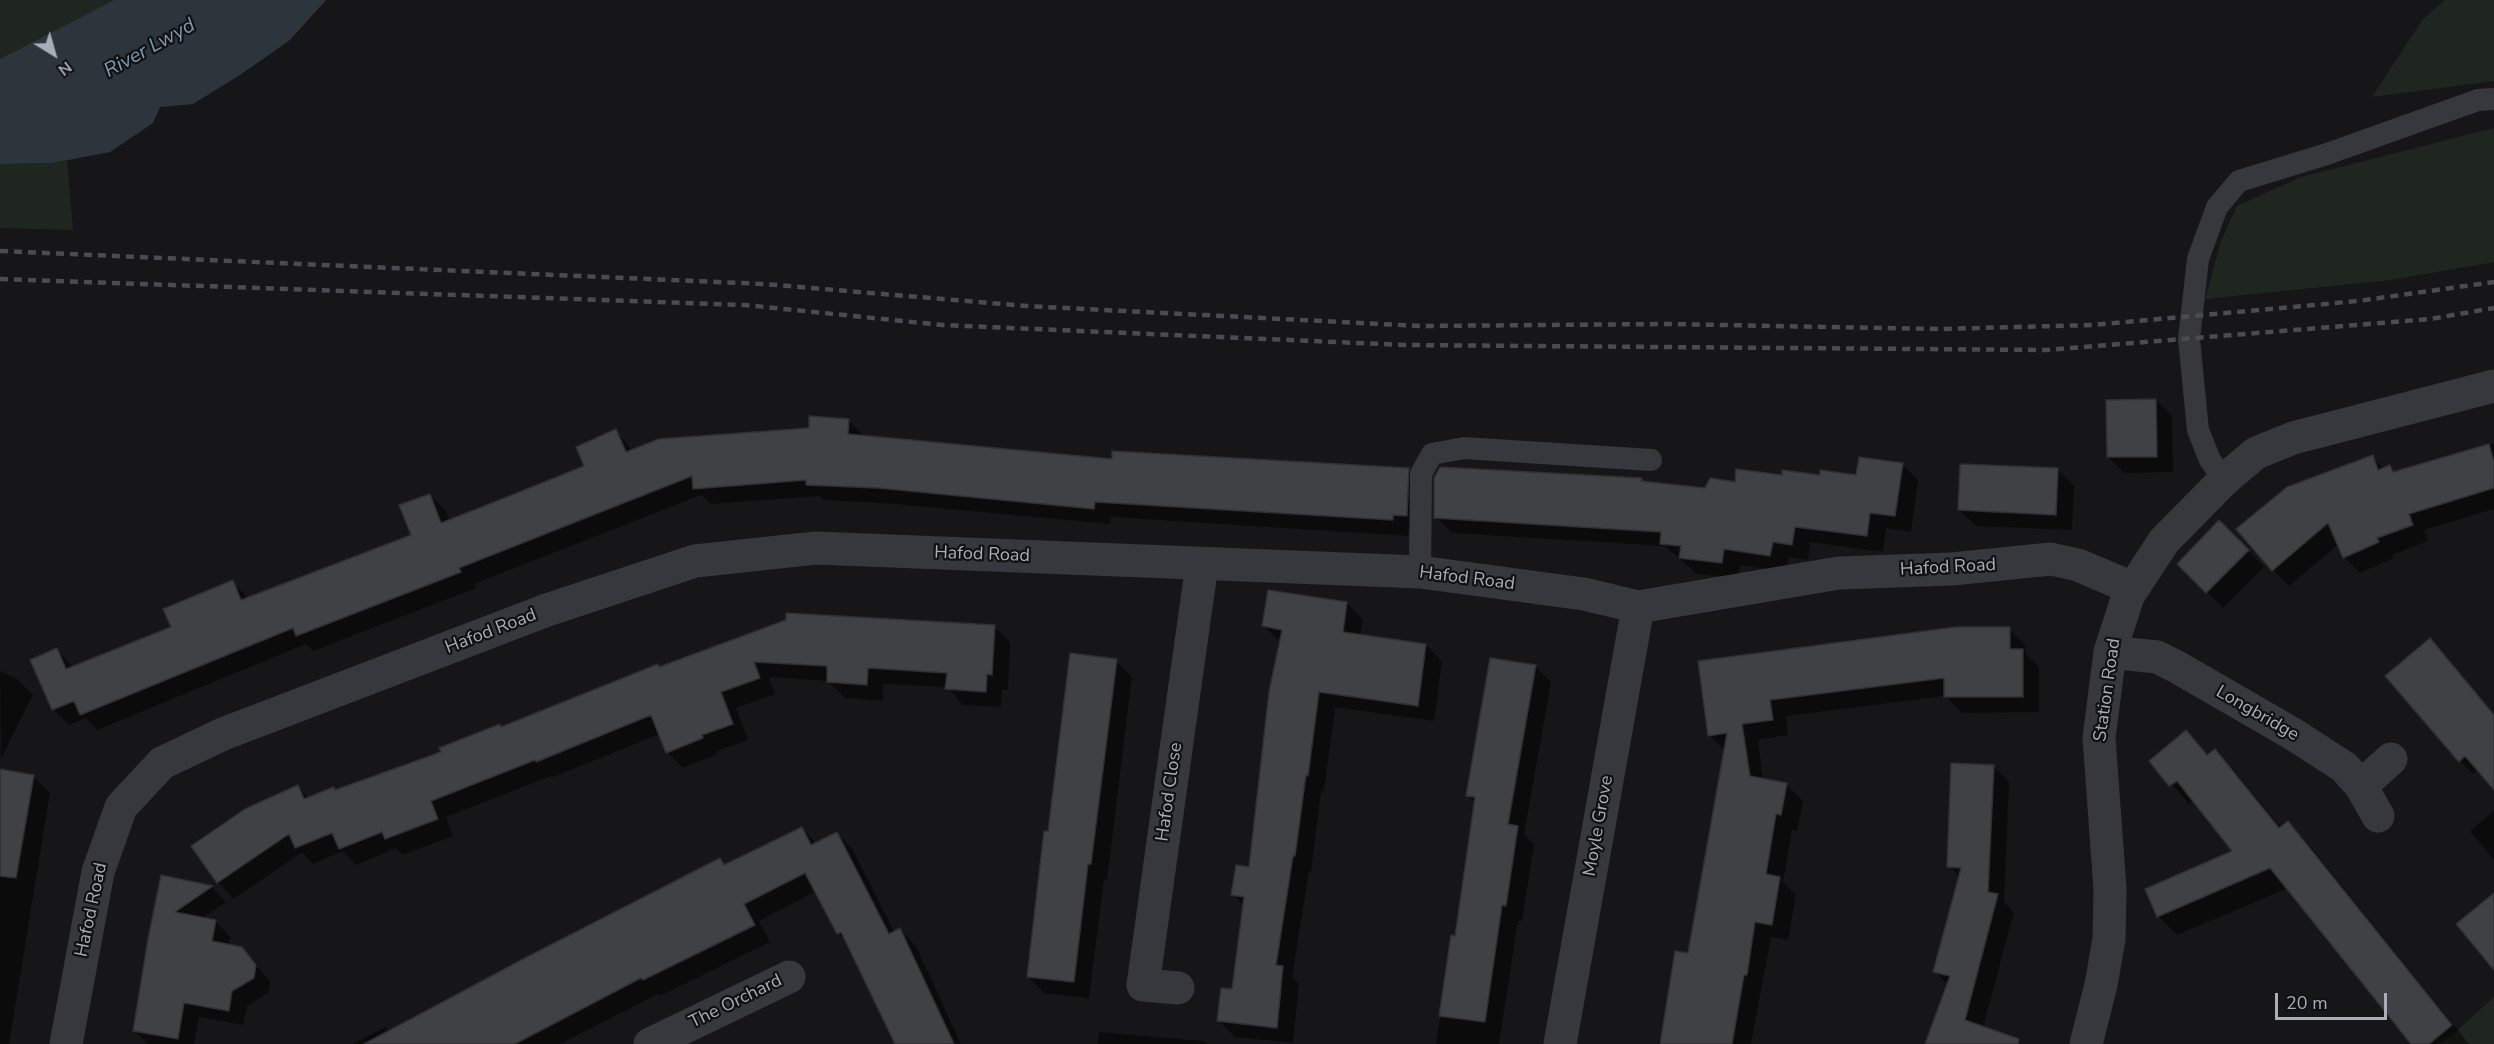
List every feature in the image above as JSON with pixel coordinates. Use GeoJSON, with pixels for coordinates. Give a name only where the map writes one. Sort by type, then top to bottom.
{"type":"FeatureCollection","features":[{"type":"Feature","properties":{"kind":"street","name":"Station Road"},"geometry":{"type":"LineString","coordinates":[[2086,1044],[2101,985],[2109,939],[2110,889],[2099,738],[2110,652],[2132,588],[2164,542],[2224,480],[2256,453],[2293,438],[2494,386]]}},
{"type":"Feature","properties":{"kind":"street","name":"Hafod Road"},"geometry":{"type":"LineString","coordinates":[[66,1044],[98,872],[121,807],[162,763],[223,734],[547,610],[695,561],[816,548],[1420,572],[1584,594],[1638,607],[1839,573],[1952,569],[2051,560],[2078,566],[2132,588]]}},
{"type":"Feature","properties":{"kind":"street","name":"Hafod Close"},"geometry":{"type":"LineString","coordinates":[[1178,988],[1143,985],[1202,564]]}},
{"type":"Feature","properties":{"kind":"street","name":"Moyle Grove"},"geometry":{"type":"LineString","coordinates":[[1560,1044],[1638,607]]}},
{"type":"Feature","properties":{"kind":"street","name":"Longbridge"},"geometry":{"type":"LineString","coordinates":[[2110,652],[2157,657],[2344,766],[2361,786],[2378,816]]}},
{"type":"Feature","properties":{"kind":"street"},"geometry":{"type":"LineString","coordinates":[[2361,786],[2391,759]]}},
{"type":"Feature","properties":{"kind":"street","name":"The Orchard"},"geometry":{"type":"LineString","coordinates":[[650,1044],[789,976]]}},
{"type":"Feature","properties":{"kind":"lane"},"geometry":{"type":"LineString","coordinates":[[2224,480],[2210,460],[2198,430],[2189,339],[2198,259],[2217,207],[2239,181],[2327,154],[2478,100],[2494,99]]}},
{"type":"Feature","properties":{"kind":"lane"},"geometry":{"type":"LineString","coordinates":[[1420,572],[1421,474],[1432,454],[1464,448],[1651,460]]}},
{"type":"Feature","properties":{"kind":"shaded area"},"geometry":{"type":"Polygon","coordinates":[[[0,0],[114,0],[0,59],[0,0]]]}},
{"type":"Feature","properties":{"kind":"shaded area"},"geometry":{"type":"Polygon","coordinates":[[[2445,0],[2494,0],[2494,81],[2372,97],[2423,19],[2445,0]]]}},
{"type":"Feature","properties":{"kind":"shaded area"},"geometry":{"type":"Polygon","coordinates":[[[2494,128],[2494,262],[2391,280],[2205,299],[2221,241],[2237,206],[2301,177],[2494,128]]]}},
{"type":"Feature","properties":{"kind":"shaded area"},"geometry":{"type":"Polygon","coordinates":[[[67,160],[73,230],[0,228],[0,164],[52,163],[67,160]]]}},
{"type":"Feature","properties":{"kind":"shaded area"},"geometry":{"type":"Polygon","coordinates":[[[2494,997],[2494,1044],[2438,1044],[2451,1036],[2494,997]]]}},
{"type":"Feature","properties":{"kind":"water","name":"River Lwyd"},"geometry":{"type":"Polygon","coordinates":[[[114,0],[326,0],[290,40],[193,104],[160,107],[153,123],[110,152],[52,163],[0,164],[0,59],[114,0]]]}},
{"type":"Feature","properties":{"kind":"building"},"geometry":{"type":"Polygon","coordinates":[[[2156,399],[2157,457],[2107,457],[2106,400],[2156,399]]]}},
{"type":"Feature","properties":{"kind":"building"},"geometry":{"type":"Polygon","coordinates":[[[809,416],[849,419],[848,434],[1112,459],[1112,451],[1409,468],[1407,516],[1393,515],[1393,520],[1095,502],[1094,509],[878,488],[806,485],[806,480],[693,489],[692,476],[459,568],[461,572],[296,636],[293,628],[80,715],[74,701],[52,710],[30,660],[57,648],[66,669],[171,627],[163,609],[233,580],[241,600],[411,535],[399,505],[430,494],[441,523],[584,466],[576,447],[616,429],[626,452],[659,439],[809,428],[809,416]]]}},
{"type":"Feature","properties":{"kind":"building"},"geometry":{"type":"Polygon","coordinates":[[[2489,444],[2494,462],[2494,488],[2409,514],[2413,525],[2377,538],[2379,542],[2343,558],[2328,523],[2272,571],[2236,529],[2287,487],[2373,455],[2378,470],[2390,465],[2393,472],[2489,444]]]}},
{"type":"Feature","properties":{"kind":"building"},"geometry":{"type":"Polygon","coordinates":[[[1859,457],[1903,463],[1895,516],[1870,513],[1867,536],[1795,527],[1792,545],[1773,542],[1770,556],[1724,549],[1722,563],[1679,558],[1681,546],[1660,544],[1661,532],[1434,518],[1434,478],[1440,467],[1642,478],[1641,481],[1705,488],[1710,478],[1735,482],[1736,469],[1782,475],[1782,470],[1820,475],[1820,470],[1856,475],[1859,457]]]}},
{"type":"Feature","properties":{"kind":"building"},"geometry":{"type":"Polygon","coordinates":[[[1960,464],[2058,468],[2056,515],[1958,510],[1960,464]]]}},
{"type":"Feature","properties":{"kind":"building"},"geometry":{"type":"Polygon","coordinates":[[[2219,520],[2249,550],[2206,593],[2177,564],[2219,520]]]}},
{"type":"Feature","properties":{"kind":"building"},"geometry":{"type":"Polygon","coordinates":[[[1268,590],[1347,602],[1343,632],[1426,644],[1418,706],[1319,692],[1308,776],[1306,775],[1276,965],[1283,966],[1277,1028],[1217,1021],[1221,988],[1232,989],[1244,897],[1231,895],[1236,865],[1249,867],[1269,692],[1282,630],[1262,626],[1268,590]]]}},
{"type":"Feature","properties":{"kind":"building"},"geometry":{"type":"Polygon","coordinates":[[[786,613],[995,625],[992,675],[987,674],[986,692],[945,689],[947,673],[868,668],[867,685],[827,682],[827,666],[754,662],[760,678],[721,692],[733,724],[702,735],[703,738],[666,753],[651,715],[536,762],[535,760],[431,801],[438,819],[385,839],[382,832],[339,849],[332,833],[295,848],[289,834],[217,883],[191,846],[245,809],[298,785],[304,799],[334,787],[335,790],[441,752],[439,748],[500,724],[501,727],[658,664],[659,667],[786,620],[786,613]]]}},
{"type":"Feature","properties":{"kind":"building"},"geometry":{"type":"Polygon","coordinates":[[[1956,627],[2010,627],[2010,649],[2023,649],[2023,697],[1944,697],[1944,678],[1770,700],[1773,720],[1742,724],[1750,776],[1787,783],[1781,815],[1776,814],[1766,874],[1780,877],[1772,925],[1755,922],[1747,975],[1744,975],[1732,1044],[1660,1044],[1675,951],[1688,953],[1727,733],[1708,736],[1698,661],[1956,627]]]}},
{"type":"Feature","properties":{"kind":"building"},"geometry":{"type":"Polygon","coordinates":[[[2430,638],[2494,715],[2494,790],[2465,756],[2459,762],[2385,676],[2430,638]]]}},
{"type":"Feature","properties":{"kind":"building"},"geometry":{"type":"Polygon","coordinates":[[[1070,653],[1117,659],[1074,982],[1027,977],[1044,831],[1048,831],[1070,653]]]}},
{"type":"Feature","properties":{"kind":"building"},"geometry":{"type":"Polygon","coordinates":[[[1490,658],[1536,665],[1508,824],[1518,826],[1506,906],[1502,905],[1485,1022],[1439,1016],[1451,935],[1455,936],[1475,797],[1466,796],[1490,658]]]}},
{"type":"Feature","properties":{"kind":"building"},"geometry":{"type":"Polygon","coordinates":[[[2186,730],[2207,755],[2215,749],[2279,828],[2288,821],[2452,1025],[2429,1044],[2411,1044],[2270,868],[2157,917],[2145,889],[2232,851],[2177,781],[2169,786],[2149,761],[2186,730]]]}},
{"type":"Feature","properties":{"kind":"building"},"geometry":{"type":"Polygon","coordinates":[[[1951,763],[1994,765],[1988,892],[1998,894],[1965,1020],[2019,1039],[2018,1044],[1925,1044],[1950,976],[1933,972],[1961,868],[1947,867],[1951,763]]]}},
{"type":"Feature","properties":{"kind":"building"},"geometry":{"type":"Polygon","coordinates":[[[0,769],[34,775],[16,878],[0,876],[0,769]]]}},
{"type":"Feature","properties":{"kind":"building"},"geometry":{"type":"Polygon","coordinates":[[[802,827],[811,845],[837,832],[889,934],[900,928],[954,1044],[895,1044],[841,932],[837,934],[805,873],[744,904],[755,925],[643,980],[641,978],[515,1044],[364,1044],[720,858],[724,865],[802,827]]]}},
{"type":"Feature","properties":{"kind":"building"},"geometry":{"type":"Polygon","coordinates":[[[161,875],[213,886],[175,912],[216,920],[212,941],[242,947],[256,965],[254,978],[232,991],[229,1011],[184,1003],[178,1039],[133,1031],[161,875]]]}},
{"type":"Feature","properties":{"kind":"building"},"geometry":{"type":"Polygon","coordinates":[[[2494,893],[2494,970],[2456,924],[2494,893]]]}},
{"type":"Feature","properties":{"kind":"railway"},"geometry":{"type":"LineString","coordinates":[[0,251],[764,284],[1026,306],[1420,326],[1667,324],[1940,329],[2093,325],[2358,301],[2494,282]]}},
{"type":"Feature","properties":{"kind":"railway"},"geometry":{"type":"LineString","coordinates":[[0,279],[745,305],[942,325],[1405,345],[2046,350],[2430,319],[2494,308]]}}]}
